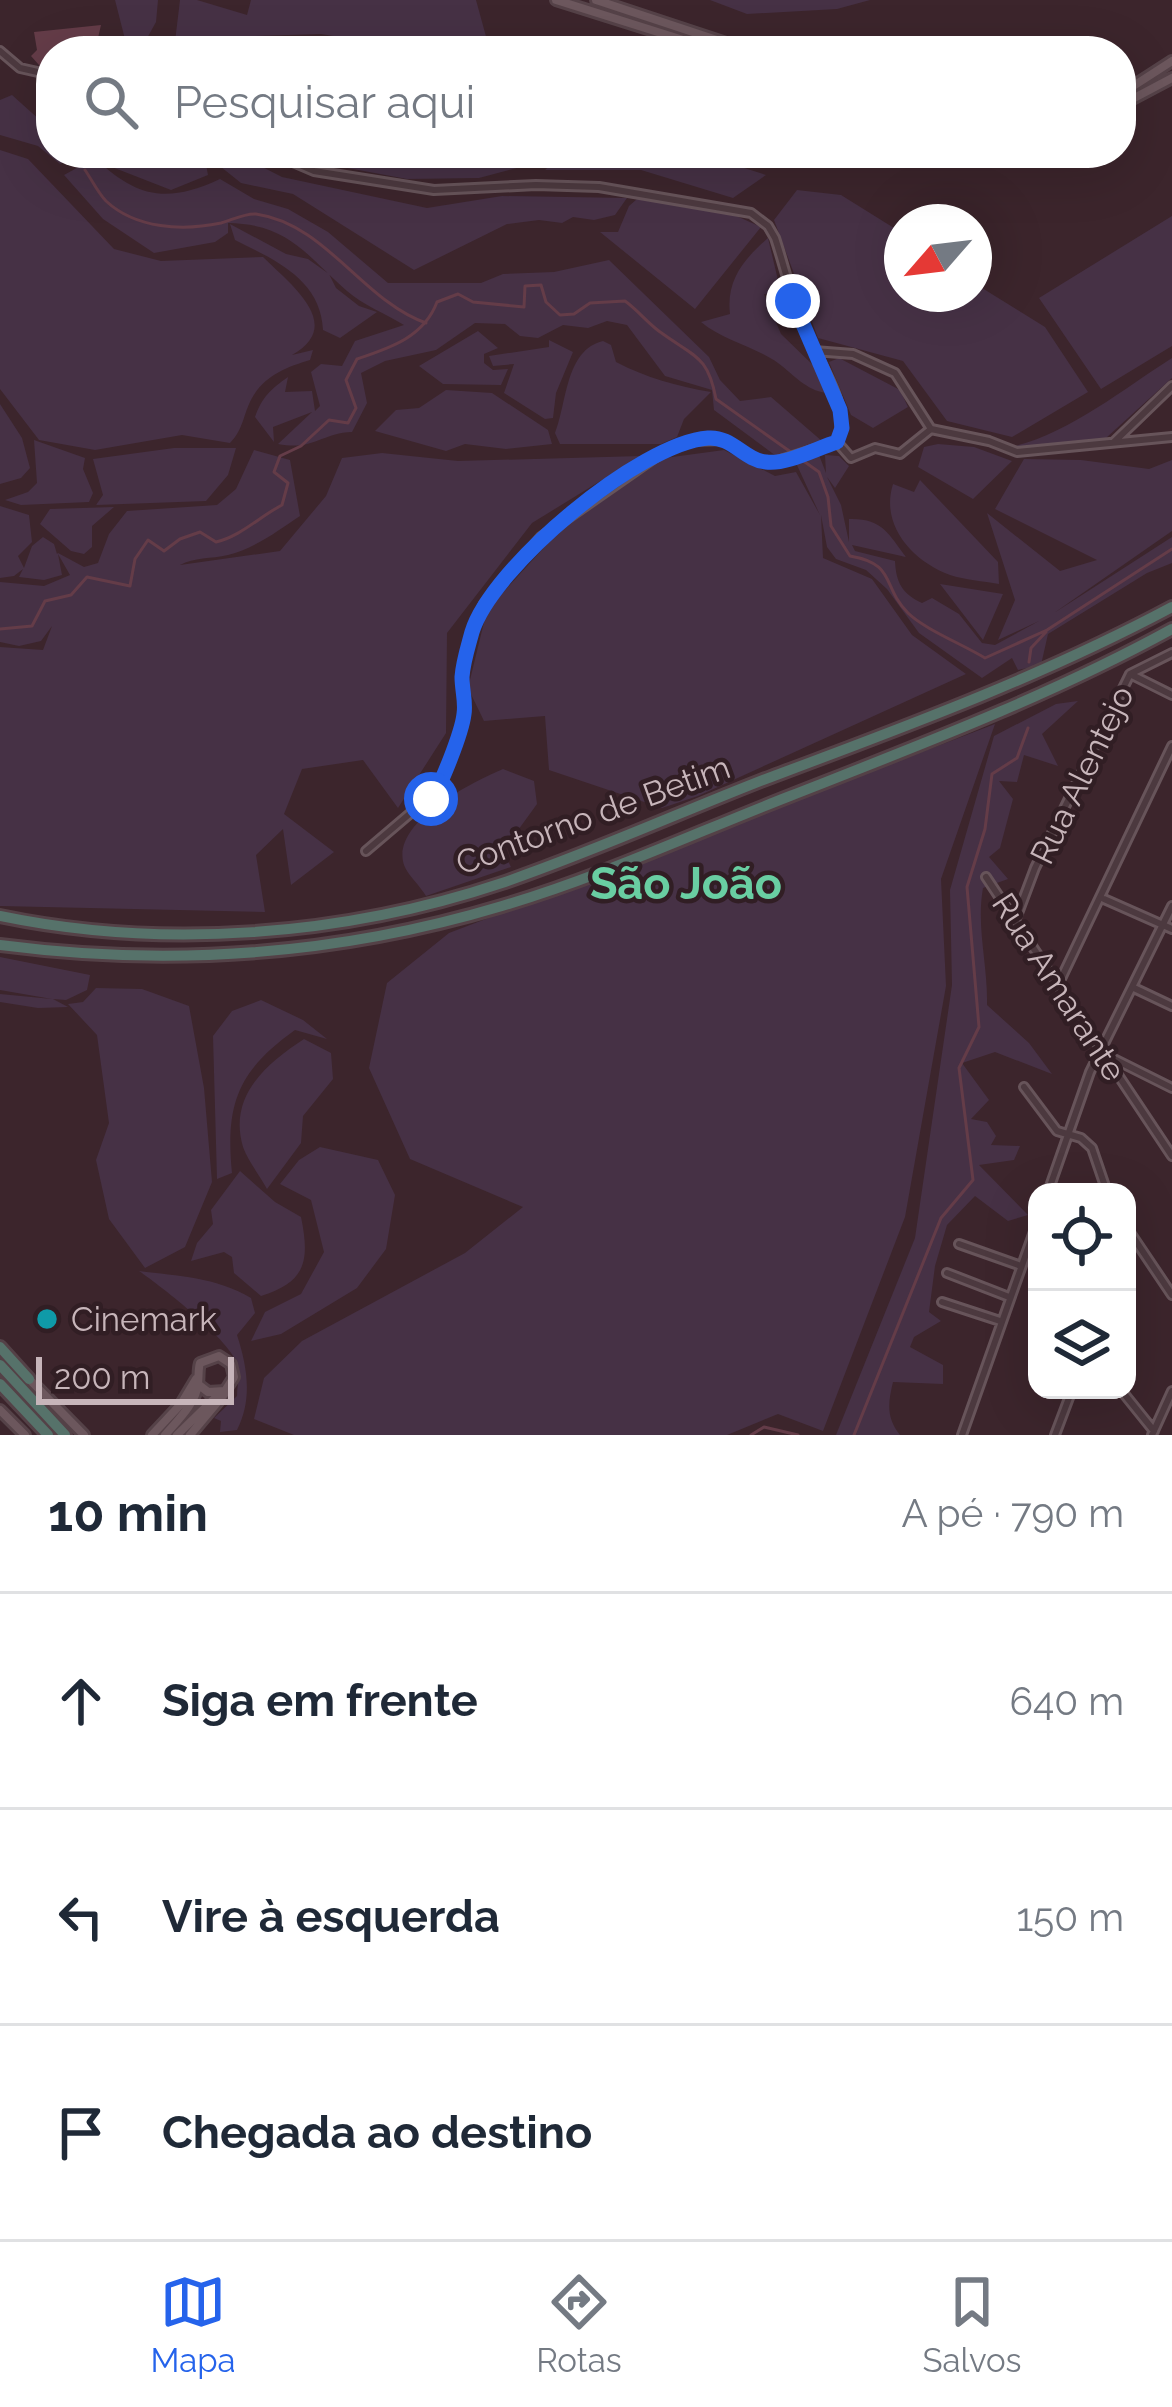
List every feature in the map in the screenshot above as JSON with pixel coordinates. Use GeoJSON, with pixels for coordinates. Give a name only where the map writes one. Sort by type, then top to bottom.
{"type":"FeatureCollection","features":[{"type":"Feature","properties":{"kind":"highway","name":"Contorno de Betim"},"geometry":{"type":"LineString","coordinates":[[0,916],[111,931],[240,933],[410,908],[536,870],[926,718],[1074,658],[1172,607]]}},
{"type":"Feature","properties":{"kind":"highway","name":"Contorno de Betim"},"geometry":{"type":"LineString","coordinates":[[0,945],[169,958],[336,945],[418,929],[506,905],[868,766],[1098,670],[1172,629]]}},
{"type":"Feature","properties":{"kind":"highway"},"geometry":{"type":"LineString","coordinates":[[0,1347],[29,1379]]}},
{"type":"Feature","properties":{"kind":"highway"},"geometry":{"type":"LineString","coordinates":[[0,1365],[65,1435]]}},
{"type":"Feature","properties":{"kind":"highway"},"geometry":{"type":"LineString","coordinates":[[0,1384],[48,1435]]}},
{"type":"Feature","properties":{"kind":"main road"},"geometry":{"type":"LineString","coordinates":[[556,0],[670,36]]}},
{"type":"Feature","properties":{"kind":"main road"},"geometry":{"type":"LineString","coordinates":[[596,0],[705,36]]}},
{"type":"Feature","properties":{"kind":"main road"},"geometry":{"type":"LineString","coordinates":[[1136,84],[1172,61]]}},
{"type":"Feature","properties":{"kind":"main road"},"geometry":{"type":"LineString","coordinates":[[1136,97],[1172,78]]}},
{"type":"Feature","properties":{"kind":"main road"},"geometry":{"type":"LineString","coordinates":[[165,1435],[181,1418],[203,1360],[218,1356],[234,1370],[216,1408],[190,1435]]}},
{"type":"Feature","properties":{"kind":"main road"},"geometry":{"type":"LineString","coordinates":[[29,1379],[84,1435]]}},
{"type":"Feature","properties":{"kind":"main road"},"geometry":{"type":"LineString","coordinates":[[198,1381],[208,1392],[225,1390]]}},
{"type":"Feature","properties":{"kind":"main road"},"geometry":{"type":"LineString","coordinates":[[152,1435],[198,1381]]}},
{"type":"Feature","properties":{"kind":"main road"},"geometry":{"type":"LineString","coordinates":[[177,1435],[225,1390]]}},
{"type":"Feature","properties":{"kind":"main road"},"geometry":{"type":"LineString","coordinates":[[0,1410],[25,1435]]}},
{"type":"Feature","properties":{"kind":"street"},"geometry":{"type":"LineString","coordinates":[[0,51],[20,68],[36,72]]}},
{"type":"Feature","properties":{"kind":"street"},"geometry":{"type":"LineString","coordinates":[[307,168],[434,190],[536,185],[598,188],[751,213],[775,238],[793,301],[840,410],[842,428],[837,442]]}},
{"type":"Feature","properties":{"kind":"street"},"geometry":{"type":"LineString","coordinates":[[814,351],[853,354],[895,373],[931,429],[1017,452],[1172,436]]}},
{"type":"Feature","properties":{"kind":"street"},"geometry":{"type":"LineString","coordinates":[[1112,444],[1172,386]]}},
{"type":"Feature","properties":{"kind":"street"},"geometry":{"type":"LineString","coordinates":[[837,442],[851,458],[875,448],[900,454],[931,429]]}},
{"type":"Feature","properties":{"kind":"street"},"geometry":{"type":"LineString","coordinates":[[366,851],[440,788],[464,720],[462,672],[474,627],[484,604],[541,538],[663,452],[689,441],[725,440],[771,464],[837,442]]}},
{"type":"Feature","properties":{"kind":"street","name":"Rua Alentejo"},"geometry":{"type":"LineString","coordinates":[[1016,918],[1035,868],[1130,674],[1172,653]]}},
{"type":"Feature","properties":{"kind":"street"},"geometry":{"type":"LineString","coordinates":[[1130,674],[1172,695]]}},
{"type":"Feature","properties":{"kind":"street"},"geometry":{"type":"LineString","coordinates":[[1058,985],[1172,746]]}},
{"type":"Feature","properties":{"kind":"street","name":"Rua Amarante"},"geometry":{"type":"LineString","coordinates":[[986,877],[1172,1156]]}},
{"type":"Feature","properties":{"kind":"street"},"geometry":{"type":"LineString","coordinates":[[1103,898],[1168,927]]}},
{"type":"Feature","properties":{"kind":"street"},"geometry":{"type":"LineString","coordinates":[[1051,1183],[1090,1072],[1168,927],[1172,906]]}},
{"type":"Feature","properties":{"kind":"street"},"geometry":{"type":"LineString","coordinates":[[1134,988],[1172,1006]]}},
{"type":"Feature","properties":{"kind":"street"},"geometry":{"type":"LineString","coordinates":[[1102,1053],[1172,1088]]}},
{"type":"Feature","properties":{"kind":"street"},"geometry":{"type":"LineString","coordinates":[[1024,1087],[1057,1131],[1068,1132],[1092,1148],[1104,1183]]}},
{"type":"Feature","properties":{"kind":"street"},"geometry":{"type":"LineString","coordinates":[[1136,1241],[1172,1295]]}},
{"type":"Feature","properties":{"kind":"street"},"geometry":{"type":"LineString","coordinates":[[959,1244],[1021,1266]]}},
{"type":"Feature","properties":{"kind":"street"},"geometry":{"type":"LineString","coordinates":[[962,1435],[1028,1250]]}},
{"type":"Feature","properties":{"kind":"street"},"geometry":{"type":"LineString","coordinates":[[947,1274],[1009,1297]]}},
{"type":"Feature","properties":{"kind":"street"},"geometry":{"type":"LineString","coordinates":[[942,1302],[1000,1321]]}},
{"type":"Feature","properties":{"kind":"street"},"geometry":{"type":"LineString","coordinates":[[1128,1399],[1153,1433],[1172,1391]]}},
{"type":"Feature","properties":{"kind":"street"},"geometry":{"type":"LineString","coordinates":[[1055,1435],[1069,1399]]}},
{"type":"Feature","properties":{"kind":"shaded area"},"geometry":{"type":"Polygon","coordinates":[[[115,0],[158,0],[156,22],[148,36],[124,36],[115,0]]]}},
{"type":"Feature","properties":{"kind":"shaded area"},"geometry":{"type":"Polygon","coordinates":[[[180,0],[197,0],[247,15],[251,0],[476,0],[486,36],[321,34],[176,36],[180,0]]]}},
{"type":"Feature","properties":{"kind":"shaded area"},"geometry":{"type":"Polygon","coordinates":[[[710,0],[870,0],[837,9],[747,14],[710,0]]]}},
{"type":"Feature","properties":{"kind":"shaded area"},"geometry":{"type":"Polygon","coordinates":[[[101,25],[98,36],[36,36],[36,44],[34,32],[101,25]]]}},
{"type":"Feature","properties":{"kind":"shaded area"},"geometry":{"type":"Polygon","coordinates":[[[12,95],[36,117],[36,145],[0,135],[0,100],[12,95]]]}},
{"type":"Feature","properties":{"kind":"shaded area"},"geometry":{"type":"Polygon","coordinates":[[[0,150],[28,159],[114,249],[161,261],[263,257],[298,292],[314,318],[307,343],[292,355],[313,350],[310,360],[263,383],[230,443],[182,435],[95,450],[39,440],[0,389],[0,150]]]}},
{"type":"Feature","properties":{"kind":"shaded area"},"geometry":{"type":"Polygon","coordinates":[[[77,168],[106,168],[140,189],[169,194],[220,179],[328,232],[388,283],[481,283],[503,274],[554,272],[609,260],[709,357],[720,380],[740,401],[771,397],[823,442],[776,456],[714,410],[712,390],[665,376],[627,325],[607,321],[588,328],[563,325],[538,338],[520,336],[505,324],[475,323],[436,350],[385,361],[361,373],[367,403],[352,432],[309,444],[278,444],[312,412],[273,427],[274,442],[255,417],[272,390],[288,377],[285,392],[312,391],[315,411],[320,406],[311,372],[321,364],[342,366],[355,341],[404,325],[353,296],[295,244],[267,229],[228,223],[228,233],[215,242],[154,253],[103,219],[64,175],[77,168]]]}},
{"type":"Feature","properties":{"kind":"shaded area"},"geometry":{"type":"Polygon","coordinates":[[[115,168],[207,168],[208,175],[171,190],[115,168]]]}},
{"type":"Feature","properties":{"kind":"shaded area"},"geometry":{"type":"Polygon","coordinates":[[[222,168],[264,168],[282,177],[427,208],[502,196],[627,198],[615,215],[594,220],[573,217],[562,223],[507,224],[414,270],[293,194],[241,183],[222,168]]]}},
{"type":"Feature","properties":{"kind":"shaded area"},"geometry":{"type":"Polygon","coordinates":[[[348,168],[517,168],[479,178],[407,179],[348,168]]]}},
{"type":"Feature","properties":{"kind":"shaded area"},"geometry":{"type":"Polygon","coordinates":[[[744,168],[766,175],[733,198],[641,170],[545,170],[744,168]]]}},
{"type":"Feature","properties":{"kind":"shaded area"},"geometry":{"type":"Polygon","coordinates":[[[797,190],[841,195],[884,222],[884,312],[992,312],[992,294],[1045,327],[1088,392],[1012,437],[947,421],[903,361],[818,338],[774,220],[797,190]]]}},
{"type":"Feature","properties":{"kind":"shaded area"},"geometry":{"type":"Polygon","coordinates":[[[637,199],[732,214],[761,227],[695,309],[600,232],[618,232],[637,199]]]}},
{"type":"Feature","properties":{"kind":"shaded area"},"geometry":{"type":"Polygon","coordinates":[[[1172,216],[1172,346],[1101,389],[1039,298],[1172,216]]]}},
{"type":"Feature","properties":{"kind":"shaded area"},"geometry":{"type":"Polygon","coordinates":[[[230,224],[286,254],[308,259],[359,306],[377,312],[340,338],[323,330],[314,297],[304,284],[279,263],[235,240],[230,224]]]}},
{"type":"Feature","properties":{"kind":"shaded area"},"geometry":{"type":"Polygon","coordinates":[[[768,238],[782,297],[764,294],[781,334],[816,368],[826,393],[701,322],[730,314],[738,271],[768,238]]]}},
{"type":"Feature","properties":{"kind":"shaded area"},"geometry":{"type":"Polygon","coordinates":[[[478,331],[498,348],[484,354],[484,363],[493,370],[508,369],[501,385],[443,384],[419,366],[478,331]]]}},
{"type":"Feature","properties":{"kind":"shaded area"},"geometry":{"type":"Polygon","coordinates":[[[549,340],[573,352],[556,393],[553,418],[545,419],[504,393],[514,364],[493,366],[489,356],[549,347],[549,340]]]}},
{"type":"Feature","properties":{"kind":"shaded area"},"geometry":{"type":"Polygon","coordinates":[[[603,341],[611,345],[616,362],[628,368],[711,392],[684,419],[677,437],[661,444],[560,444],[555,433],[574,366],[591,346],[603,341]]]}},
{"type":"Feature","properties":{"kind":"shaded area"},"geometry":{"type":"Polygon","coordinates":[[[839,358],[900,390],[908,407],[873,428],[851,415],[829,362],[839,358]]]}},
{"type":"Feature","properties":{"kind":"shaded area"},"geometry":{"type":"Polygon","coordinates":[[[1172,358],[1172,378],[1106,438],[1015,446],[1076,420],[1172,358]]]}},
{"type":"Feature","properties":{"kind":"shaded area"},"geometry":{"type":"Polygon","coordinates":[[[446,390],[492,393],[548,430],[552,444],[506,449],[465,444],[446,451],[375,431],[396,410],[419,408],[446,390]]]}},
{"type":"Feature","properties":{"kind":"shaded area"},"geometry":{"type":"Polygon","coordinates":[[[0,404],[22,438],[30,468],[21,478],[0,484],[0,404]]]}},
{"type":"Feature","properties":{"kind":"shaded area"},"geometry":{"type":"Polygon","coordinates":[[[34,440],[85,458],[83,469],[93,493],[89,502],[21,505],[5,500],[28,492],[37,483],[34,440]]]}},
{"type":"Feature","properties":{"kind":"shaded area"},"geometry":{"type":"Polygon","coordinates":[[[924,447],[974,447],[1012,461],[973,499],[918,467],[924,447]]]}},
{"type":"Feature","properties":{"kind":"shaded area"},"geometry":{"type":"Polygon","coordinates":[[[174,448],[236,448],[228,475],[206,501],[96,505],[103,495],[93,459],[174,448]]]}},
{"type":"Feature","properties":{"kind":"shaded area"},"geometry":{"type":"Polygon","coordinates":[[[254,450],[290,460],[300,516],[247,548],[180,565],[280,551],[326,496],[342,458],[382,453],[458,461],[641,456],[532,523],[447,633],[446,733],[398,808],[363,760],[302,769],[284,814],[334,852],[291,885],[283,829],[256,855],[265,912],[0,906],[0,647],[43,650],[52,626],[41,641],[19,646],[0,642],[0,582],[44,586],[70,575],[58,554],[62,575],[44,580],[19,577],[23,569],[0,578],[0,506],[29,515],[32,542],[18,556],[24,568],[32,546],[43,537],[54,544],[57,554],[58,553],[84,567],[98,563],[109,534],[127,511],[217,505],[236,489],[254,450]]]}},
{"type":"Feature","properties":{"kind":"shaded area"},"geometry":{"type":"Polygon","coordinates":[[[724,450],[775,476],[796,472],[820,515],[796,463],[819,455],[826,473],[825,455],[839,456],[849,466],[835,488],[827,477],[841,505],[849,542],[849,519],[869,521],[883,529],[906,557],[852,545],[855,551],[895,561],[899,581],[909,596],[922,603],[932,598],[959,614],[982,643],[995,645],[1039,621],[998,640],[1015,600],[987,513],[1060,571],[1097,560],[995,509],[1024,459],[1149,469],[1172,460],[1172,531],[1054,613],[1172,537],[1172,563],[1147,573],[1048,634],[1041,665],[1018,670],[1012,658],[982,678],[919,633],[887,589],[866,570],[836,559],[827,547],[821,515],[823,558],[872,579],[912,635],[966,674],[662,808],[549,770],[545,716],[484,721],[468,688],[487,610],[559,531],[665,458],[724,450]]]}},
{"type":"Feature","properties":{"kind":"shaded area"},"geometry":{"type":"Polygon","coordinates":[[[920,480],[998,562],[999,584],[936,569],[902,540],[891,514],[893,484],[914,492],[920,480]]]}},
{"type":"Feature","properties":{"kind":"shaded area"},"geometry":{"type":"Polygon","coordinates":[[[114,507],[92,526],[92,547],[84,554],[71,551],[40,524],[50,509],[114,507]]]}},
{"type":"Feature","properties":{"kind":"shaded area"},"geometry":{"type":"Polygon","coordinates":[[[940,584],[1003,594],[983,640],[940,584]]]}},
{"type":"Feature","properties":{"kind":"shaded area"},"geometry":{"type":"Polygon","coordinates":[[[1078,701],[1042,734],[1058,766],[1024,755],[1017,782],[999,781],[1013,799],[1000,848],[989,857],[1008,879],[983,888],[981,903],[987,1005],[1029,1043],[1052,1074],[995,1052],[962,1063],[989,1100],[971,1119],[987,1122],[996,1136],[991,1145],[1020,1146],[1014,1160],[979,1165],[1028,1215],[1008,1221],[975,1196],[947,1225],[929,1312],[941,1321],[914,1337],[910,1347],[943,1365],[943,1384],[893,1382],[889,1410],[900,1435],[836,1435],[915,1238],[952,985],[950,890],[994,736],[1056,704],[1078,701]]]}},
{"type":"Feature","properties":{"kind":"shaded area"},"geometry":{"type":"Polygon","coordinates":[[[995,724],[941,879],[946,986],[905,1217],[823,1431],[778,1414],[727,1435],[294,1435],[254,1419],[264,1378],[302,1341],[465,1253],[523,1207],[410,1159],[369,1068],[387,983],[449,933],[995,724]]]}},
{"type":"Feature","properties":{"kind":"shaded area"},"geometry":{"type":"Polygon","coordinates":[[[503,769],[534,781],[537,804],[503,851],[511,867],[426,896],[404,865],[409,834],[437,806],[503,769]]]}},
{"type":"Feature","properties":{"kind":"shaded area"},"geometry":{"type":"Polygon","coordinates":[[[0,957],[90,975],[87,990],[66,1000],[53,999],[68,1007],[0,1002],[0,994],[52,999],[0,990],[0,957]]]}},
{"type":"Feature","properties":{"kind":"shaded area"},"geometry":{"type":"Polygon","coordinates":[[[96,988],[142,989],[189,1006],[204,1088],[212,1182],[185,1247],[145,1268],[109,1219],[96,1160],[109,1123],[97,1035],[68,1004],[83,1002],[96,988]]]}},
{"type":"Feature","properties":{"kind":"shaded area"},"geometry":{"type":"Polygon","coordinates":[[[261,1000],[303,1020],[327,1039],[295,1030],[249,1074],[234,1108],[232,1173],[217,1179],[213,1036],[232,1011],[261,1000]]]}},
{"type":"Feature","properties":{"kind":"shaded area"},"geometry":{"type":"Polygon","coordinates":[[[304,1039],[331,1053],[333,1079],[303,1116],[301,1143],[267,1189],[243,1147],[241,1112],[264,1071],[304,1039]]]}},
{"type":"Feature","properties":{"kind":"shaded area"},"geometry":{"type":"Polygon","coordinates":[[[320,1147],[378,1160],[395,1195],[386,1249],[357,1288],[281,1334],[251,1341],[265,1312],[301,1294],[324,1252],[311,1200],[280,1184],[299,1160],[320,1147]]]}},
{"type":"Feature","properties":{"kind":"shaded area"},"geometry":{"type":"Polygon","coordinates":[[[240,1171],[275,1202],[301,1217],[304,1232],[304,1258],[296,1276],[261,1296],[234,1273],[232,1257],[224,1252],[191,1261],[197,1243],[213,1224],[211,1210],[240,1171]]]}},
{"type":"Feature","properties":{"kind":"shaded area"},"geometry":{"type":"Polygon","coordinates":[[[139,1271],[210,1282],[251,1298],[255,1313],[237,1335],[247,1382],[237,1430],[220,1432],[221,1421],[214,1418],[237,1396],[239,1369],[233,1355],[194,1315],[139,1271]]]}},
{"type":"Feature","properties":{"kind":"waterway"},"geometry":{"type":"LineString","coordinates":[[85,170],[118,210],[161,226],[191,227],[252,214],[281,221],[324,247],[383,298],[426,323]]}},
{"type":"Feature","properties":{"kind":"waterway"},"geometry":{"type":"LineString","coordinates":[[0,629],[32,626],[45,601],[71,595],[87,577],[130,586],[135,559],[148,540],[164,551],[200,532],[216,542],[282,505],[288,483],[274,472],[280,456],[301,446],[329,420],[348,423],[356,408],[346,380],[357,359],[415,333],[437,302],[458,294],[473,302],[524,307],[525,286],[541,285],[546,302],[560,315],[574,314],[590,303],[625,301],[692,353],[709,374],[716,399],[819,472],[831,526],[850,556],[882,570],[915,619],[985,658],[1047,630],[1172,549]]}},
{"type":"Feature","properties":{"kind":"waterway"},"geometry":{"type":"LineString","coordinates":[[1029,662],[1031,648],[1046,632]]}},
{"type":"Feature","properties":{"kind":"waterway"},"geometry":{"type":"LineString","coordinates":[[854,1435],[941,1218],[973,1180],[959,1068],[979,1027],[967,887],[985,829],[992,774],[1017,758],[1028,728]]}},
{"type":"Feature","properties":{"kind":"waterway"},"geometry":{"type":"LineString","coordinates":[[751,1435],[764,1427],[798,1435]]}},
{"type":"Feature","properties":{"kind":"place","name":"Cinemark"},"geometry":{"type":"Point","coordinates":[47,1319]}},
{"type":"Feature","properties":{"kind":"district","name":"São João"},"geometry":{"type":"Point","coordinates":[686,883]}},
{"type":"Feature","properties":{"kind":"route"},"geometry":{"type":"LineString","coordinates":[[431,799],[440,788],[464,720],[462,672],[474,627],[505,576],[541,538],[663,452],[689,441],[725,440],[771,464],[837,442],[842,428],[840,410],[793,301]]}}]}
